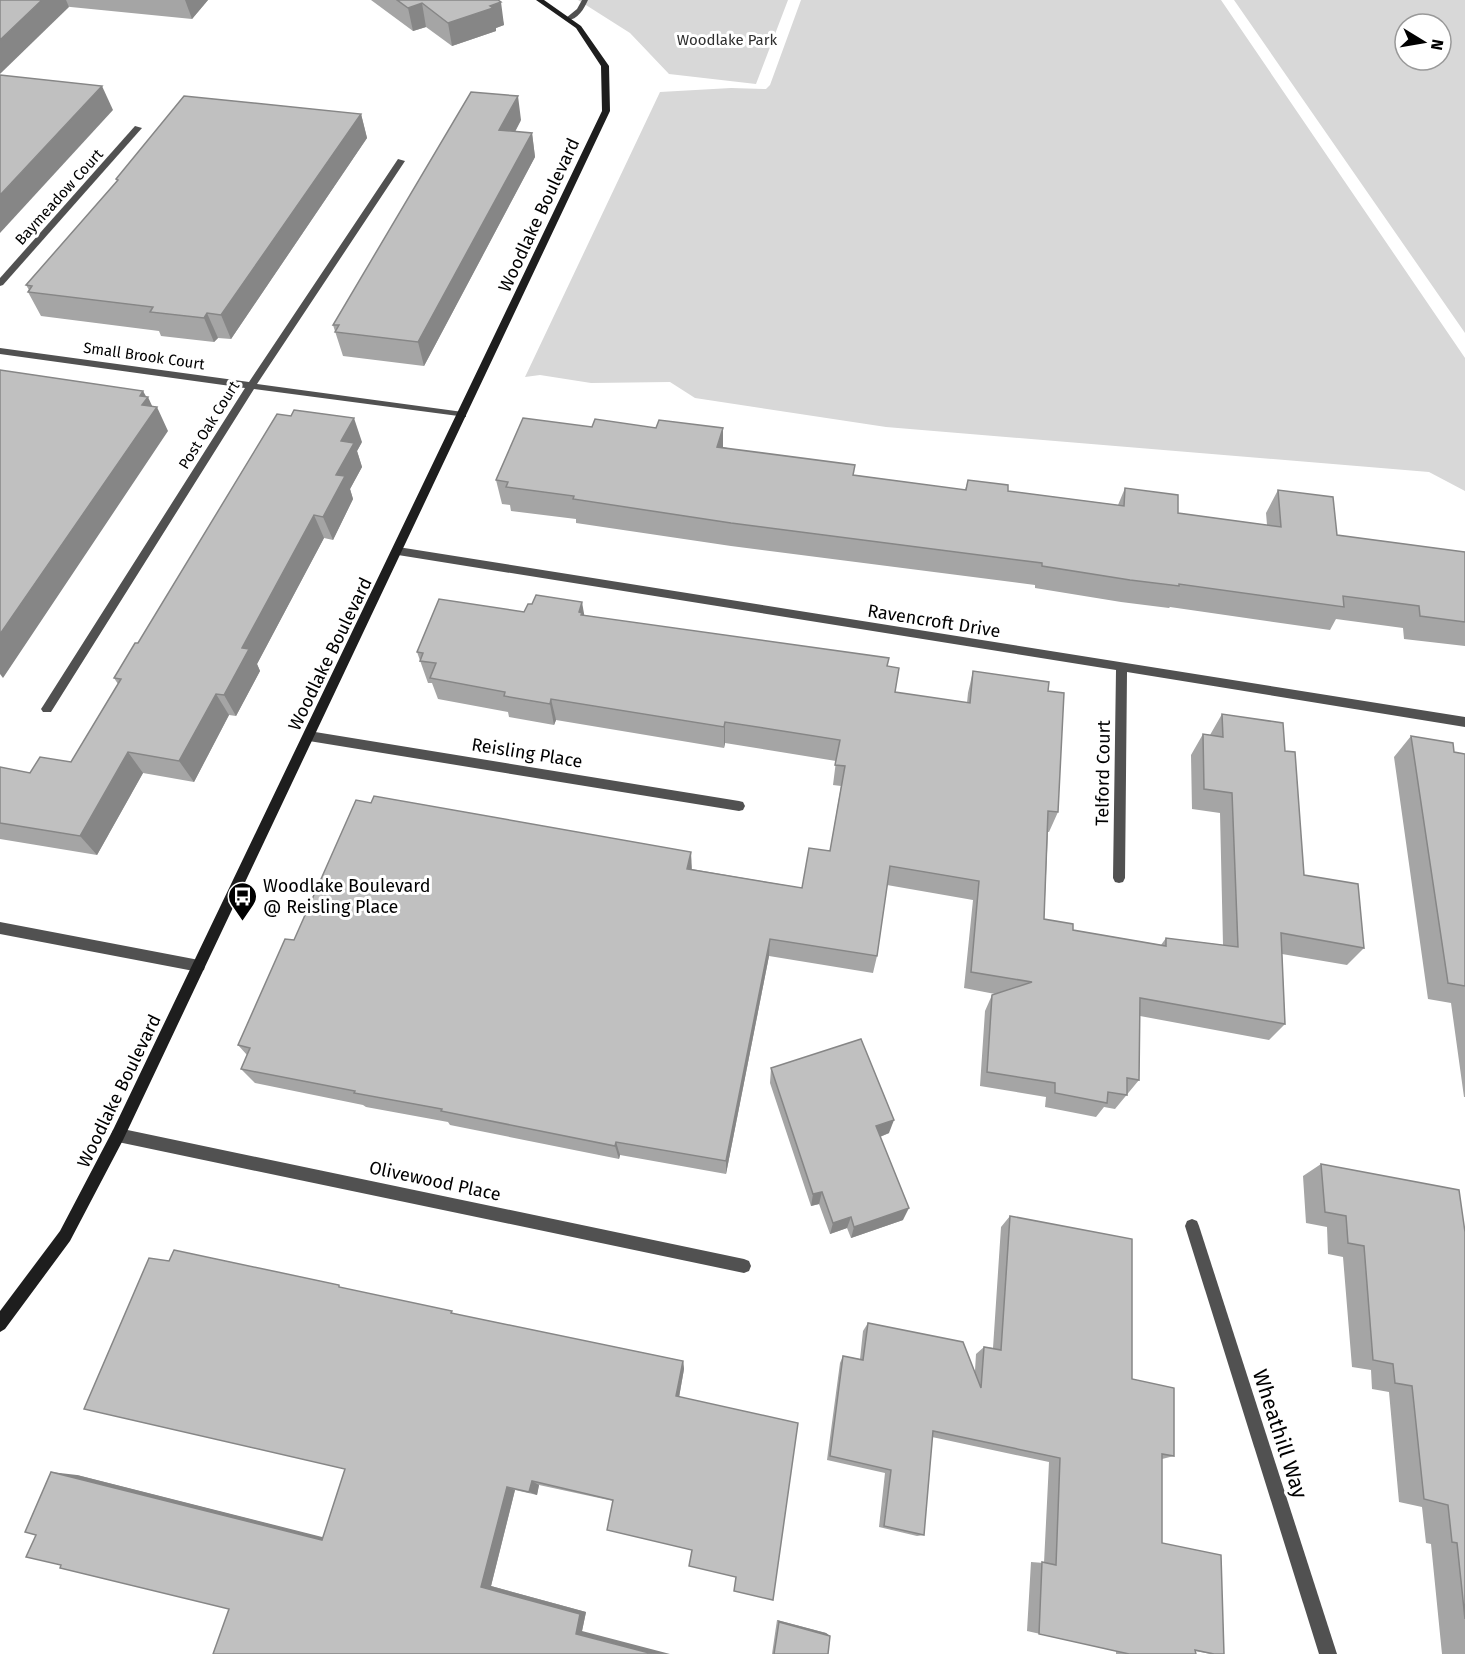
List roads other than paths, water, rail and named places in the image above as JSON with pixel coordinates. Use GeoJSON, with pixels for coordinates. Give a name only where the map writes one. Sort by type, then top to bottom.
{"type":"FeatureCollection","features":[{"type":"Feature","properties":{"kind":"street","name":"Woodlake Boulevard"},"geometry":{"type":"LineString","coordinates":[[0,1324],[65,1236],[118,1135],[606,111],[605,66],[579,27],[539,0]]}},
{"type":"Feature","properties":{"kind":"street"},"geometry":{"type":"LineString","coordinates":[[568,19],[580,10],[585,0]]}},
{"type":"Feature","properties":{"kind":"street","name":"Baymeadow Court"},"geometry":{"type":"LineString","coordinates":[[0,283],[138,128]]}},
{"type":"Feature","properties":{"kind":"street","name":"Post Oak Court"},"geometry":{"type":"LineString","coordinates":[[47,709],[251,386],[401,160]]}},
{"type":"Feature","properties":{"kind":"street","name":"Small Brook Court"},"geometry":{"type":"LineString","coordinates":[[0,351],[463,415]]}},
{"type":"Feature","properties":{"kind":"street","name":"Ravencroft Drive"},"geometry":{"type":"LineString","coordinates":[[398,551],[1122,669],[1465,722]]}},
{"type":"Feature","properties":{"kind":"street","name":"Telford Court"},"geometry":{"type":"LineString","coordinates":[[1119,878],[1122,669]]}},
{"type":"Feature","properties":{"kind":"street","name":"Reisling Place"},"geometry":{"type":"LineString","coordinates":[[309,736],[739,806]]}},
{"type":"Feature","properties":{"kind":"street"},"geometry":{"type":"LineString","coordinates":[[0,928],[199,966]]}},
{"type":"Feature","properties":{"kind":"street","name":"Olivewood Place"},"geometry":{"type":"LineString","coordinates":[[118,1135],[744,1266]]}},
{"type":"Feature","properties":{"kind":"street","name":"Wheathill Way"},"geometry":{"type":"LineString","coordinates":[[1192,1226],[1328,1654]]}},
{"type":"Feature","properties":{"kind":"place","name":"Woodlake Boulevard @ Reisling Place"},"geometry":{"type":"Point","coordinates":[242,922]}},
{"type":"Feature","properties":{"kind":"park label","name":"Woodlake Park"},"geometry":{"type":"Point","coordinates":[727,40]}}]}
